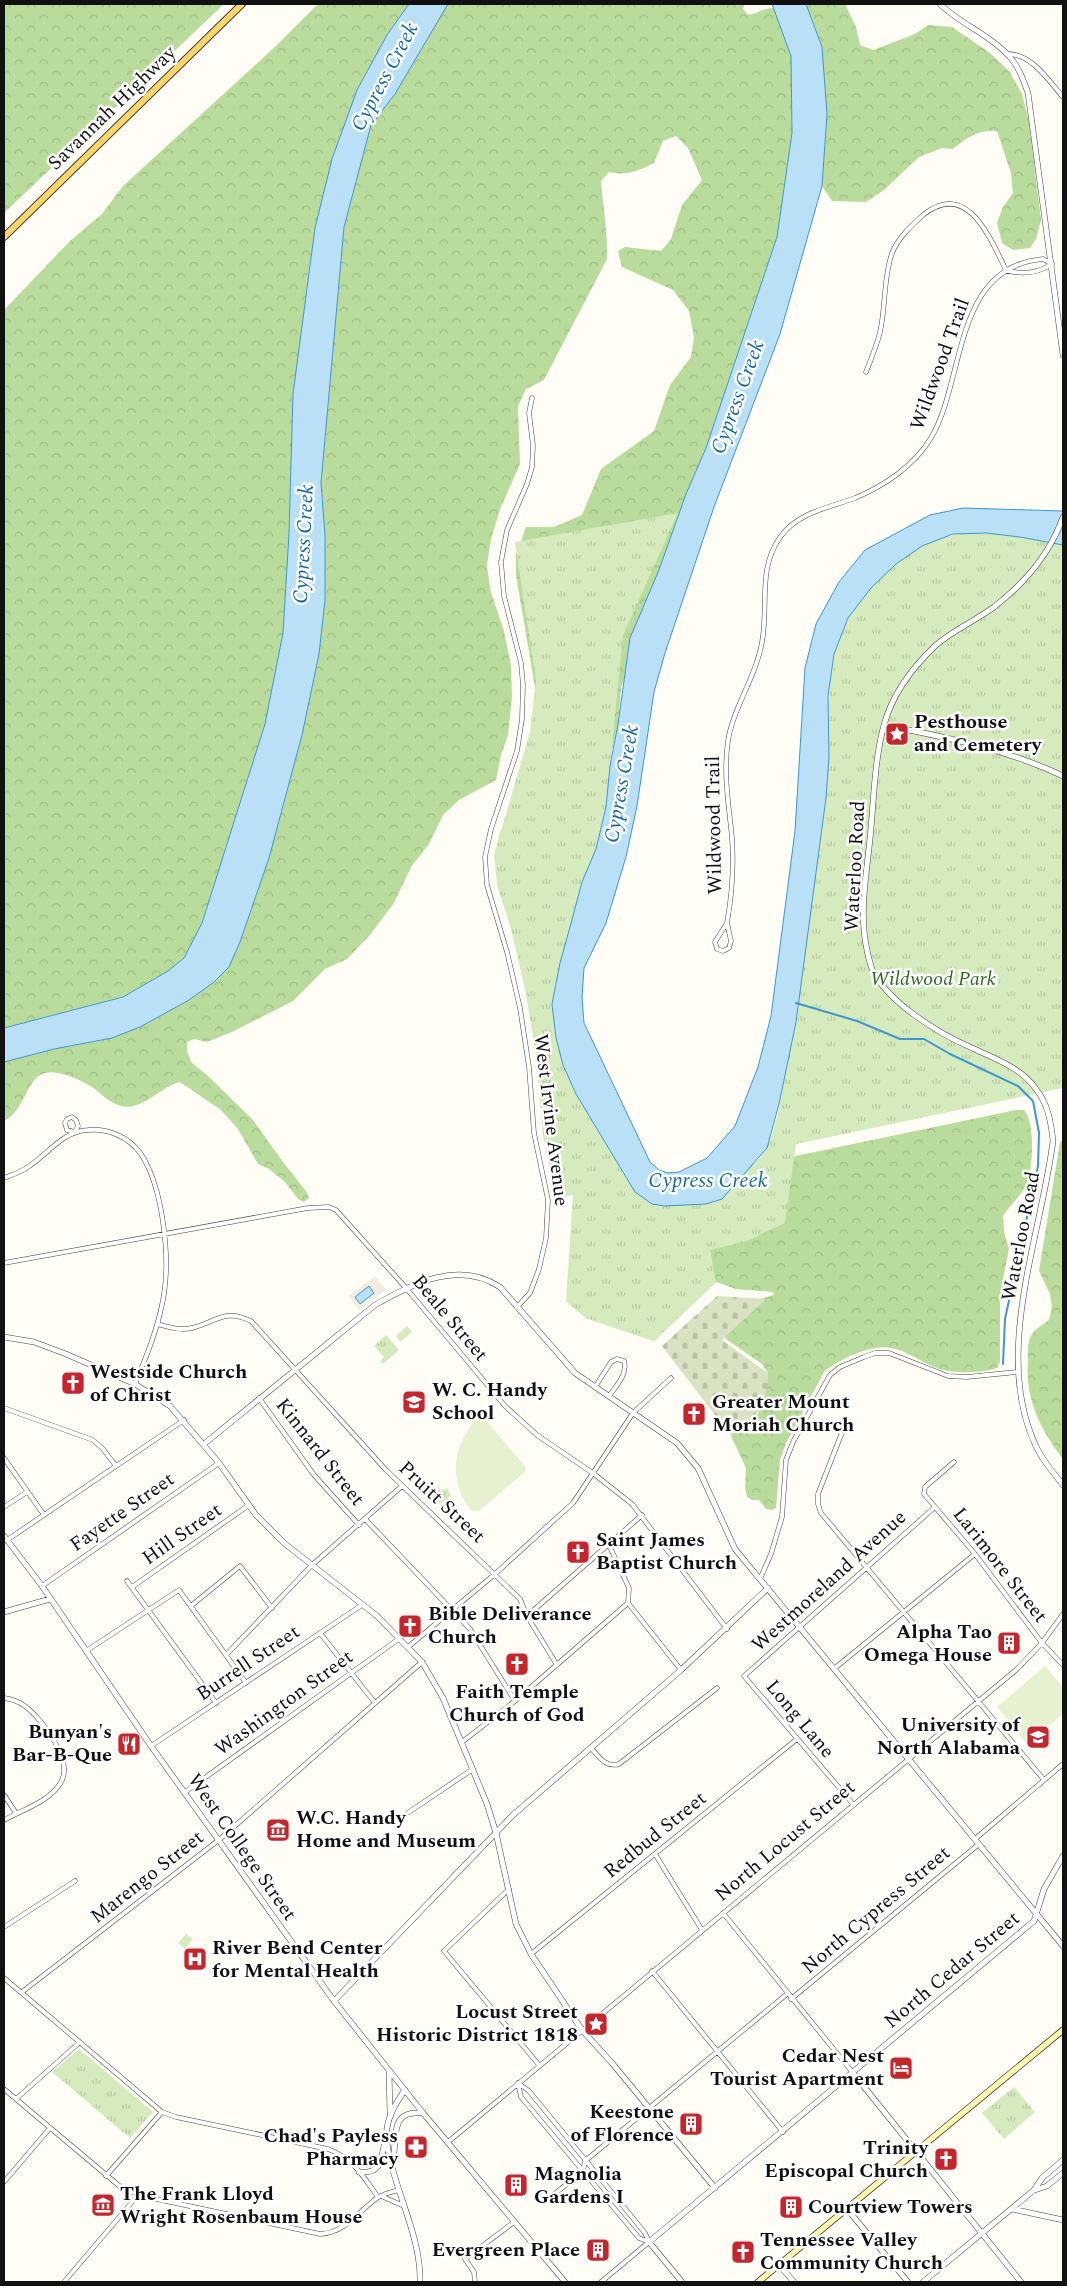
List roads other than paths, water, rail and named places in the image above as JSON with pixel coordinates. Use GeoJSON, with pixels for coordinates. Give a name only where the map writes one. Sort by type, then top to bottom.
{"type":"FeatureCollection","features":[{"type":"Feature","properties":{"kind":"main road","name":"Savannah Highway"},"geometry":{"type":"LineString","coordinates":[[4,237],[242,4]]}},
{"type":"Feature","properties":{"kind":"main road"},"geometry":{"type":"LineString","coordinates":[[758,2282],[1063,2030]]}},
{"type":"Feature","properties":{"kind":"street"},"geometry":{"type":"LineString","coordinates":[[940,4],[959,20],[1008,54],[1020,74],[1032,111],[1063,355]]}},
{"type":"Feature","properties":{"kind":"street"},"geometry":{"type":"LineString","coordinates":[[1008,54],[1022,56],[1032,63],[1063,97]]}},
{"type":"Feature","properties":{"kind":"street"},"geometry":{"type":"LineString","coordinates":[[866,372],[880,332],[887,270],[893,252],[903,235],[931,209],[948,203],[955,203],[966,209],[987,232],[1006,270],[1019,274],[1044,269],[1052,264]]}},
{"type":"Feature","properties":{"kind":"street","name":"Wildwood Trail"},"geometry":{"type":"LineString","coordinates":[[727,923],[732,876],[726,771],[728,739],[736,713],[758,663],[765,617],[764,580],[770,554],[781,536],[795,521],[813,512],[876,488],[898,474],[917,455],[930,439],[940,418],[968,320],[980,297],[1006,270],[1018,263],[1043,258],[1052,264]]}},
{"type":"Feature","properties":{"kind":"street","name":"West Irvine Avenue"},"geometry":{"type":"LineString","coordinates":[[517,1307],[530,1292],[541,1260],[546,1238],[548,1200],[534,1132],[529,1067],[520,1008],[507,952],[487,885],[485,863],[487,845],[512,768],[522,719],[523,685],[521,663],[504,596],[501,562],[508,526],[527,484],[532,466],[529,413],[532,398]]}},
{"type":"Feature","properties":{"kind":"street","name":"Waterloo Road"},"geometry":{"type":"LineString","coordinates":[[1063,517],[1059,530],[1027,578],[993,607],[956,630],[923,658],[895,696],[884,726],[876,774],[863,927],[872,968],[893,996],[928,1024],[967,1046],[1007,1064],[1022,1074],[1036,1088],[1046,1104],[1051,1122],[1053,1141],[1018,1336],[1017,1372],[1023,1410],[1035,1446],[1063,1485]]}},
{"type":"Feature","properties":{"kind":"street"},"geometry":{"type":"LineString","coordinates":[[884,726],[968,742],[1010,755],[1063,776]]}},
{"type":"Feature","properties":{"kind":"street"},"geometry":{"type":"LineString","coordinates":[[727,923],[731,941],[729,948],[723,951],[718,948],[715,942],[727,923]]}},
{"type":"Feature","properties":{"kind":"street"},"geometry":{"type":"LineString","coordinates":[[4,1178],[28,1167],[75,1132],[97,1130],[109,1132],[131,1144],[140,1154],[149,1171],[157,1195],[166,1254],[165,1292],[158,1324],[135,1384]]}},
{"type":"Feature","properties":{"kind":"street","name":"Beale Street"},"geometry":{"type":"LineString","coordinates":[[164,1234],[308,1208],[329,1207],[343,1217],[511,1412],[538,1435],[622,1495],[642,1515],[728,1629]]}},
{"type":"Feature","properties":{"kind":"street"},"geometry":{"type":"LineString","coordinates":[[4,1263],[164,1234]]}},
{"type":"Feature","properties":{"kind":"street"},"geometry":{"type":"LineString","coordinates":[[204,1444],[375,1305],[406,1288],[457,1274],[477,1275],[500,1287],[568,1366],[595,1387],[677,1443],[692,1460],[698,1468],[728,1538],[1063,1946]]}},
{"type":"Feature","properties":{"kind":"street","name":"Pruitt Street"},"geometry":{"type":"LineString","coordinates":[[158,1324],[179,1330],[191,1329],[226,1315],[239,1315],[251,1320],[294,1370],[402,1486],[520,1599],[527,1616],[557,1665]]}},
{"type":"Feature","properties":{"kind":"street"},"geometry":{"type":"LineString","coordinates":[[4,1337],[34,1342],[66,1354],[135,1384],[170,1406],[219,1463],[256,1515],[284,1543],[400,1638],[422,1662],[443,1698],[473,1769],[496,1833],[516,1924],[531,1954],[582,2030],[612,2063],[715,2188]]}},
{"type":"Feature","properties":{"kind":"street"},"geometry":{"type":"LineString","coordinates":[[760,1579],[771,1554],[782,1517],[786,1460],[793,1442],[830,1375],[852,1361],[876,1353],[895,1355],[936,1373],[948,1376],[967,1377],[1017,1372]]}},
{"type":"Feature","properties":{"kind":"street"},"geometry":{"type":"LineString","coordinates":[[595,1387],[611,1362],[617,1358],[624,1361],[626,1368],[624,1373],[609,1396]]}},
{"type":"Feature","properties":{"kind":"street"},"geometry":{"type":"LineString","coordinates":[[408,1647],[495,1574],[573,1503],[594,1474],[633,1412],[671,1378]]}},
{"type":"Feature","properties":{"kind":"street","name":"Kinnard Street"},"geometry":{"type":"LineString","coordinates":[[259,1398],[314,1475],[359,1525]]}},
{"type":"Feature","properties":{"kind":"street"},"geometry":{"type":"LineString","coordinates":[[4,1408],[93,1440],[103,1448],[116,1466]]}},
{"type":"Feature","properties":{"kind":"street"},"geometry":{"type":"LineString","coordinates":[[5,1538],[44,1515],[184,1420]]}},
{"type":"Feature","properties":{"kind":"street"},"geometry":{"type":"LineString","coordinates":[[849,1422],[841,1435],[818,1494],[818,1504],[822,1512],[1044,1780]]}},
{"type":"Feature","properties":{"kind":"street"},"geometry":{"type":"LineString","coordinates":[[4,1458],[44,1515]]}},
{"type":"Feature","properties":{"kind":"street","name":"Larimore Street"},"geometry":{"type":"LineString","coordinates":[[954,1462],[925,1487],[924,1494],[975,1554],[1042,1643],[1063,1665]]}},
{"type":"Feature","properties":{"kind":"street","name":"Fayette Street"},"geometry":{"type":"LineString","coordinates":[[42,1586],[219,1463]]}},
{"type":"Feature","properties":{"kind":"street"},"geometry":{"type":"LineString","coordinates":[[226,1655],[312,1565],[402,1486]]}},
{"type":"Feature","properties":{"kind":"street"},"geometry":{"type":"LineString","coordinates":[[4,1507],[27,1492]]}},
{"type":"Feature","properties":{"kind":"street","name":"Hill Street"},"geometry":{"type":"LineString","coordinates":[[132,1587],[249,1505]]}},
{"type":"Feature","properties":{"kind":"street","name":"Westmoreland Avenue"},"geometry":{"type":"LineString","coordinates":[[744,1676],[935,1507]]}},
{"type":"Feature","properties":{"kind":"street"},"geometry":{"type":"LineString","coordinates":[[527,1616],[642,1515]]}},
{"type":"Feature","properties":{"kind":"street","name":"Kinnard Street"},"geometry":{"type":"LineString","coordinates":[[365,1519],[452,1609],[478,1639],[515,1701]]}},
{"type":"Feature","properties":{"kind":"street","name":"West College Street"},"geometry":{"type":"LineString","coordinates":[[5,1538],[42,1586],[151,1746],[334,2001],[423,2113],[565,2282]]}},
{"type":"Feature","properties":{"kind":"street"},"geometry":{"type":"LineString","coordinates":[[609,1545],[629,1588],[628,1604],[682,1670]]}},
{"type":"Feature","properties":{"kind":"street"},"geometry":{"type":"LineString","coordinates":[[835,1668],[975,1554]]}},
{"type":"Feature","properties":{"kind":"street"},"geometry":{"type":"LineString","coordinates":[[192,1606],[240,1566],[272,1608]]}},
{"type":"Feature","properties":{"kind":"street"},"geometry":{"type":"LineString","coordinates":[[127,1581],[216,1703]]}},
{"type":"Feature","properties":{"kind":"street"},"geometry":{"type":"LineString","coordinates":[[334,2001],[513,1815],[682,1670],[728,1629],[768,1588]]}},
{"type":"Feature","properties":{"kind":"street"},"geometry":{"type":"LineString","coordinates":[[86,1651],[179,1590],[246,1683]]}},
{"type":"Feature","properties":{"kind":"street"},"geometry":{"type":"LineString","coordinates":[[4,1612],[50,1599]]}},
{"type":"Feature","properties":{"kind":"street"},"geometry":{"type":"LineString","coordinates":[[462,1742],[515,1701],[628,1604]]}},
{"type":"Feature","properties":{"kind":"street","name":"Burrell Street"},"geometry":{"type":"LineString","coordinates":[[151,1746],[362,1605]]}},
{"type":"Feature","properties":{"kind":"street","name":"North Locust Street"},"geometry":{"type":"LineString","coordinates":[[448,2142],[1016,1670],[1042,1643],[1063,1614]]}},
{"type":"Feature","properties":{"kind":"street"},"geometry":{"type":"LineString","coordinates":[[320,1633],[375,1703]]}},
{"type":"Feature","properties":{"kind":"street","name":"Washington Street"},"geometry":{"type":"LineString","coordinates":[[185,1792],[400,1638]]}},
{"type":"Feature","properties":{"kind":"street","name":"Marengo Street"},"geometry":{"type":"LineString","coordinates":[[22,1992],[220,1840],[422,1662]]}},
{"type":"Feature","properties":{"kind":"street","name":"Long Lane"},"geometry":{"type":"LineString","coordinates":[[744,1676],[853,1804]]}},
{"type":"Feature","properties":{"kind":"street"},"geometry":{"type":"LineString","coordinates":[[591,1748],[605,1763],[611,1766],[619,1764],[718,1688]]}},
{"type":"Feature","properties":{"kind":"street"},"geometry":{"type":"LineString","coordinates":[[4,1698],[20,1703],[34,1716],[63,1757],[64,1775],[58,1786],[49,1795],[4,1820]]}},
{"type":"Feature","properties":{"kind":"street","name":"Redbud Street"},"geometry":{"type":"LineString","coordinates":[[531,1954],[797,1739]]}},
{"type":"Feature","properties":{"kind":"street","name":"North Cypress Street"},"geometry":{"type":"LineString","coordinates":[[975,1838],[1063,1764]]}},
{"type":"Feature","properties":{"kind":"street"},"geometry":{"type":"LineString","coordinates":[[408,1812],[473,1769]]}},
{"type":"Feature","properties":{"kind":"street"},"geometry":{"type":"LineString","coordinates":[[4,1796],[16,1813]]}},
{"type":"Feature","properties":{"kind":"street","name":"North Cypress Street"},"geometry":{"type":"LineString","coordinates":[[791,1999],[979,1844]]}},
{"type":"Feature","properties":{"kind":"street"},"geometry":{"type":"LineString","coordinates":[[655,1854],[702,1930]]}},
{"type":"Feature","properties":{"kind":"street","name":"North Cedar Street"},"geometry":{"type":"LineString","coordinates":[[649,2242],[784,2132],[1034,1921],[1044,1889],[1063,1856]]}},
{"type":"Feature","properties":{"kind":"street"},"geometry":{"type":"LineString","coordinates":[[4,1927],[75,1881]]}},
{"type":"Feature","properties":{"kind":"street"},"geometry":{"type":"LineString","coordinates":[[509,1888],[444,1951],[539,2065]]}},
{"type":"Feature","properties":{"kind":"street"},"geometry":{"type":"LineString","coordinates":[[723,1913],[1021,2282]]}},
{"type":"Feature","properties":{"kind":"street"},"geometry":{"type":"LineString","coordinates":[[652,1971],[784,2132]]}},
{"type":"Feature","properties":{"kind":"street"},"geometry":{"type":"LineString","coordinates":[[4,1978],[162,2112],[176,2117],[328,2149],[348,2158],[380,2196],[404,2206]]}},
{"type":"Feature","properties":{"kind":"street","name":"North Cypress Street"},"geometry":{"type":"LineString","coordinates":[[585,2161],[787,1994]]}},
{"type":"Feature","properties":{"kind":"street"},"geometry":{"type":"LineString","coordinates":[[16,2099],[80,2042]]}},
{"type":"Feature","properties":{"kind":"street"},"geometry":{"type":"LineString","coordinates":[[359,2172],[376,2169],[380,2165],[390,2116],[391,2082],[389,2071]]}},
{"type":"Feature","properties":{"kind":"street"},"geometry":{"type":"LineString","coordinates":[[518,2083],[530,2091],[645,2233],[649,2242],[682,2282]]}},
{"type":"Feature","properties":{"kind":"street"},"geometry":{"type":"LineString","coordinates":[[518,2083],[521,2097],[639,2238],[649,2242]]}},
{"type":"Feature","properties":{"kind":"street"},"geometry":{"type":"LineString","coordinates":[[4,2089],[106,2176],[124,2189],[138,2195],[320,2234],[333,2232],[344,2227],[380,2196],[399,2190]]}},
{"type":"Feature","properties":{"kind":"street"},"geometry":{"type":"LineString","coordinates":[[390,2116],[394,2106],[405,2090]]}},
{"type":"Feature","properties":{"kind":"street"},"geometry":{"type":"LineString","coordinates":[[106,2176],[162,2112]]}},
{"type":"Feature","properties":{"kind":"street"},"geometry":{"type":"LineString","coordinates":[[392,2164],[396,2150],[398,2123],[402,2116],[408,2112],[423,2113]]}},
{"type":"Feature","properties":{"kind":"street"},"geometry":{"type":"LineString","coordinates":[[4,2182],[50,2128]]}},
{"type":"Feature","properties":{"kind":"street"},"geometry":{"type":"LineString","coordinates":[[386,2139],[399,2190],[417,2246],[420,2282]]}},
{"type":"Feature","properties":{"kind":"street"},"geometry":{"type":"LineString","coordinates":[[923,2282],[1034,2190],[1042,2178],[1063,2160]]}},
{"type":"Feature","properties":{"kind":"street"},"geometry":{"type":"LineString","coordinates":[[548,2200],[583,2171],[585,2161]]}},
{"type":"Feature","properties":{"kind":"street"},"geometry":{"type":"LineString","coordinates":[[1034,2190],[1047,2186],[1063,2173]]}},
{"type":"Feature","properties":{"kind":"street"},"geometry":{"type":"LineString","coordinates":[[64,2282],[138,2195]]}},
{"type":"Feature","properties":{"kind":"street"},"geometry":{"type":"LineString","coordinates":[[1012,2208],[1063,2220]]}},
{"type":"Feature","properties":{"kind":"street"},"geometry":{"type":"LineString","coordinates":[[847,2209],[908,2282]]}},
{"type":"Feature","properties":{"kind":"street"},"geometry":{"type":"LineString","coordinates":[[475,2282],[474,2272],[465,2259],[514,2222]]}},
{"type":"Feature","properties":{"kind":"street"},"geometry":{"type":"LineString","coordinates":[[600,2282],[649,2242]]}},
{"type":"Feature","properties":{"kind":"street"},"geometry":{"type":"LineString","coordinates":[[779,2265],[794,2282]]}},
{"type":"Feature","properties":{"kind":"water","name":"Cypress Creek"},"geometry":{"type":"Polygon","coordinates":[[[409,4],[448,4],[395,94],[371,125],[344,227],[321,483],[325,535],[325,600],[319,654],[302,735],[269,858],[240,942],[229,967],[214,982],[189,1000],[140,1027],[112,1038],[54,1049],[4,1062],[4,1028],[123,997],[168,971],[184,958],[202,923],[265,724],[283,633],[289,534],[293,394],[315,228],[332,159],[357,90],[387,35],[409,4]]]}},
{"type":"Feature","properties":{"kind":"water","name":"Cypress Creek"},"geometry":{"type":"Polygon","coordinates":[[[772,4],[806,4],[822,47],[827,114],[822,186],[780,334],[714,507],[665,653],[654,692],[637,806],[626,857],[606,923],[584,968],[582,997],[584,1023],[650,1162],[659,1170],[668,1173],[679,1172],[707,1158],[735,1126],[758,1067],[771,1016],[795,831],[805,668],[816,624],[839,582],[865,550],[930,515],[963,508],[1063,511],[1063,545],[986,533],[953,534],[922,546],[896,564],[871,588],[848,618],[834,654],[828,696],[829,757],[826,798],[796,1022],[779,1104],[767,1148],[722,1199],[706,1204],[665,1206],[652,1204],[635,1192],[576,1094],[563,1065],[556,1038],[552,1004],[560,963],[582,882],[596,849],[606,807],[610,766],[630,638],[659,570],[686,494],[706,448],[777,237],[792,133],[791,56],[772,4]]]}},
{"type":"Feature","properties":{"kind":"water"},"geometry":{"type":"Polygon","coordinates":[[[369,1286],[374,1293],[360,1304],[355,1297],[369,1286]]]}},
{"type":"Feature","properties":{"kind":"waterway"},"geometry":{"type":"LineString","coordinates":[[796,1003],[857,1021],[900,1039],[924,1039],[950,1054],[1018,1086],[1033,1101],[1039,1133],[1038,1166],[1005,1319],[1003,1364]]}},
{"type":"Feature","properties":{"kind":"place","name":"Pesthouse and Cemetery"},"geometry":{"type":"Point","coordinates":[897,734]}},
{"type":"Feature","properties":{"kind":"place","name":"Westside Church of Christ"},"geometry":{"type":"Point","coordinates":[73,1383]}},
{"type":"Feature","properties":{"kind":"place","name":"W. C. Handy School"},"geometry":{"type":"Point","coordinates":[414,1402]}},
{"type":"Feature","properties":{"kind":"place","name":"Greater Mount Moriah Church"},"geometry":{"type":"Point","coordinates":[694,1414]}},
{"type":"Feature","properties":{"kind":"place","name":"Saint James Baptist Church"},"geometry":{"type":"Point","coordinates":[578,1552]}},
{"type":"Feature","properties":{"kind":"place","name":"Bible Deliverance Church"},"geometry":{"type":"Point","coordinates":[410,1626]}},
{"type":"Feature","properties":{"kind":"place","name":"Alpha Tao Omega House"},"geometry":{"type":"Point","coordinates":[1009,1643]}},
{"type":"Feature","properties":{"kind":"place","name":"Faith Temple Church of God"},"geometry":{"type":"Point","coordinates":[517,1664]}},
{"type":"Feature","properties":{"kind":"place","name":"University of North Alabama"},"geometry":{"type":"Point","coordinates":[1038,1737]}},
{"type":"Feature","properties":{"kind":"place","name":"Bunyan's Bar-B-Que"},"geometry":{"type":"Point","coordinates":[129,1744]}},
{"type":"Feature","properties":{"kind":"place","name":"W.C. Handy Home and Museum"},"geometry":{"type":"Point","coordinates":[278,1830]}},
{"type":"Feature","properties":{"kind":"place","name":"River Bend Center for Mental Health"},"geometry":{"type":"Point","coordinates":[195,1959]}},
{"type":"Feature","properties":{"kind":"place","name":"Locust Street Historic District 1818"},"geometry":{"type":"Point","coordinates":[596,2024]}},
{"type":"Feature","properties":{"kind":"place","name":"Cedar Nest Tourist Apartment"},"geometry":{"type":"Point","coordinates":[901,2068]}},
{"type":"Feature","properties":{"kind":"place","name":"Keestone of Florence"},"geometry":{"type":"Point","coordinates":[691,2124]}},
{"type":"Feature","properties":{"kind":"place","name":"Chad's Payless Pharmacy"},"geometry":{"type":"Point","coordinates":[416,2147]}},
{"type":"Feature","properties":{"kind":"place","name":"Trinity Episcopal Church"},"geometry":{"type":"Point","coordinates":[946,2159]}},
{"type":"Feature","properties":{"kind":"place","name":"Magnolia Gardens I"},"geometry":{"type":"Point","coordinates":[516,2185]}},
{"type":"Feature","properties":{"kind":"place","name":"The Frank Lloyd Wright Rosenbaum House"},"geometry":{"type":"Point","coordinates":[103,2205]}},
{"type":"Feature","properties":{"kind":"place","name":"Courtview Towers"},"geometry":{"type":"Point","coordinates":[791,2207]}},
{"type":"Feature","properties":{"kind":"place","name":"Evergreen Place"},"geometry":{"type":"Point","coordinates":[598,2250]}},
{"type":"Feature","properties":{"kind":"place","name":"Tennessee Valley Community Church"},"geometry":{"type":"Point","coordinates":[743,2252]}},
{"type":"Feature","properties":{"kind":"park label","name":"Wildwood Park"},"geometry":{"type":"Point","coordinates":[933,979]}}]}
